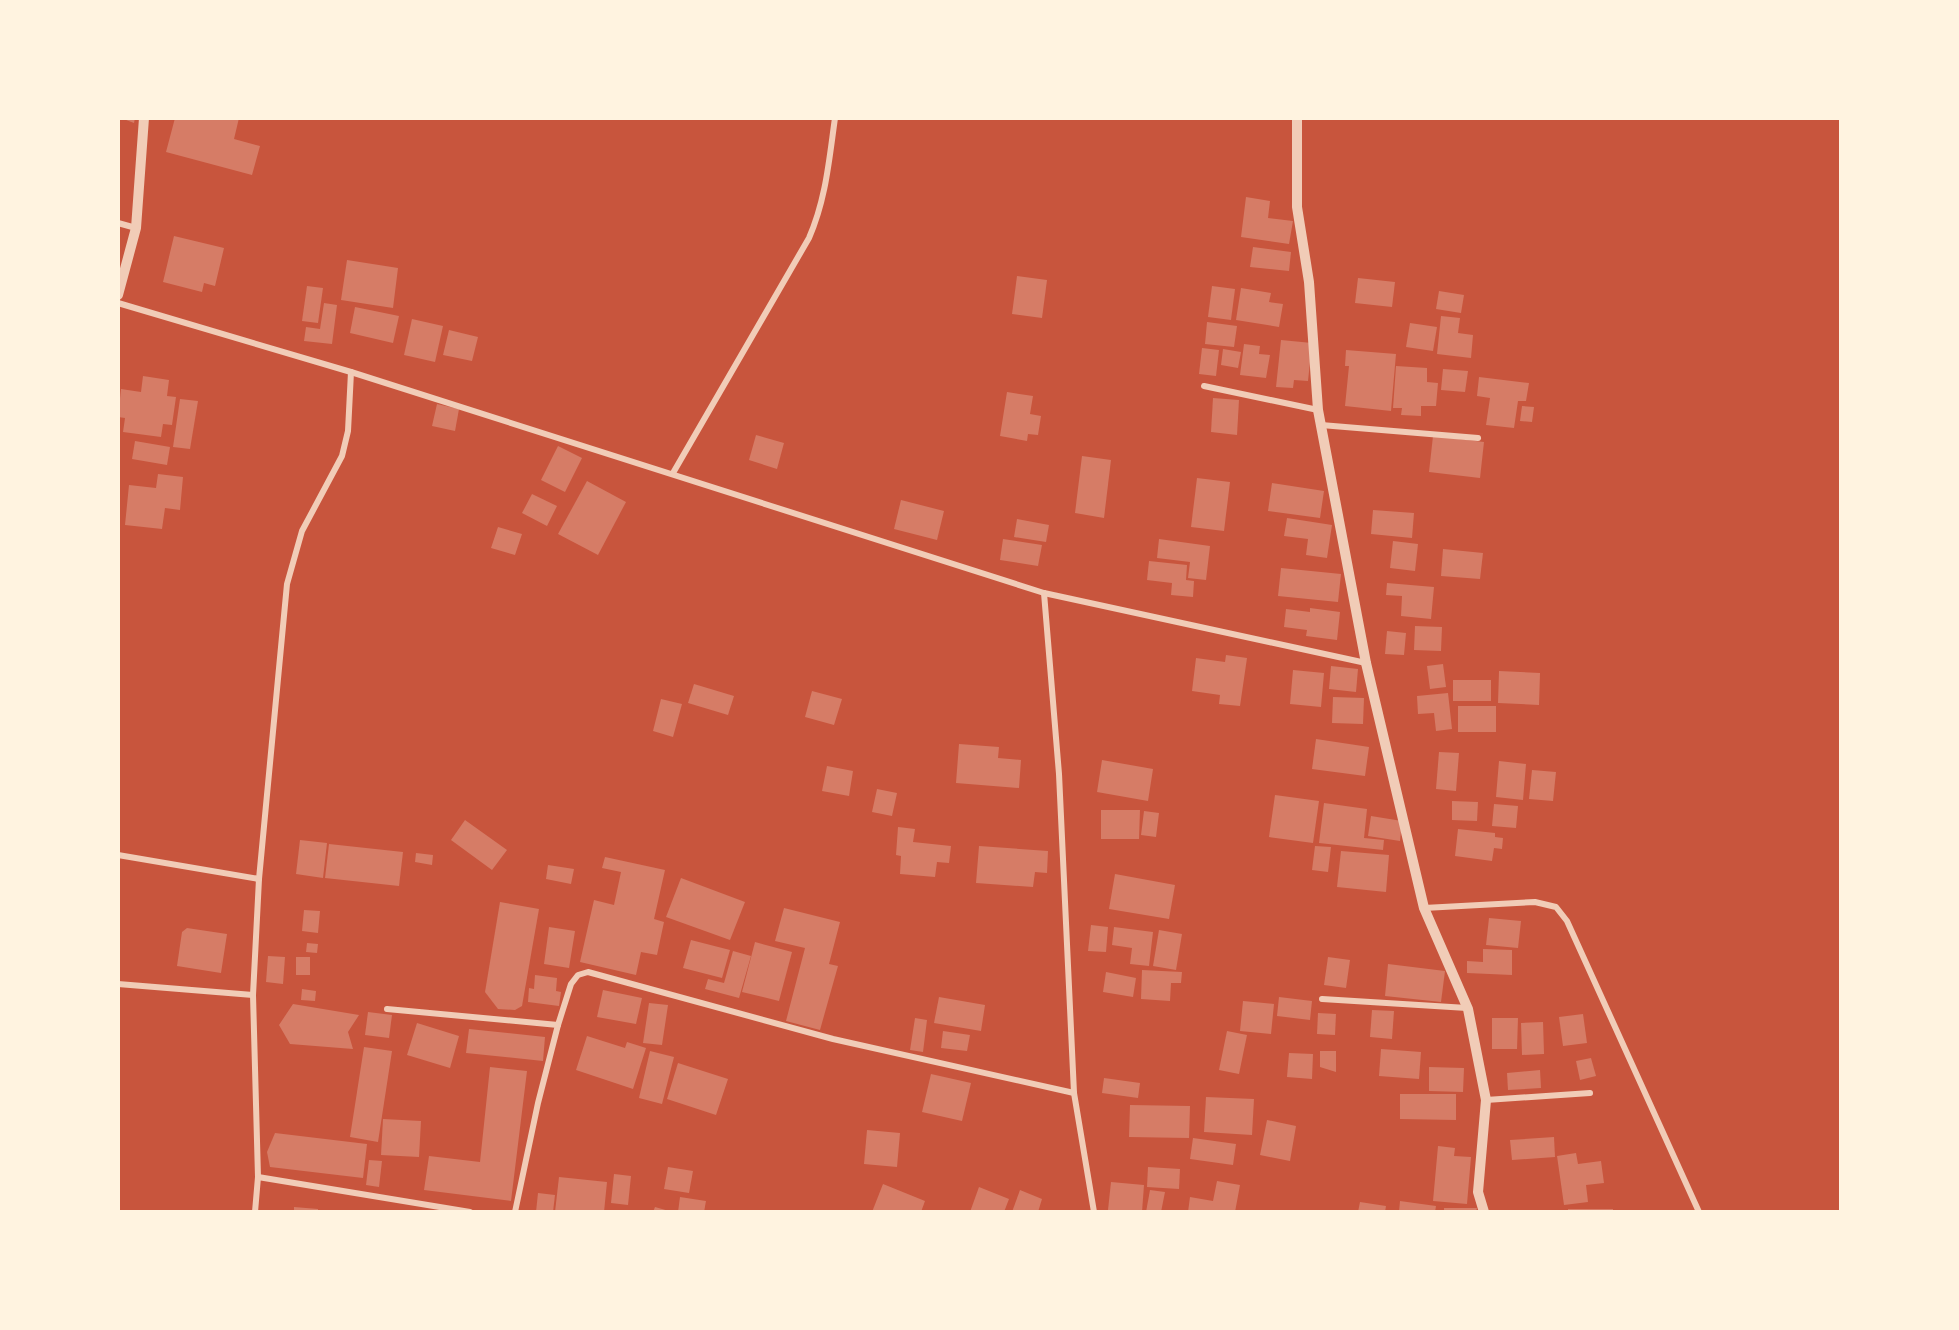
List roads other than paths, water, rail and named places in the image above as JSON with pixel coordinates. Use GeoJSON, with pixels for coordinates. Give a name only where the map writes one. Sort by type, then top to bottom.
{"type":"FeatureCollection","features":[{"type":"Feature","properties":{"kind":"street"},"geometry":{"type":"LineString","coordinates":[[118,295],[136,228],[144,118]]}},
{"type":"Feature","properties":{"kind":"street"},"geometry":{"type":"LineString","coordinates":[[673,473],[809,238],[820,213],[826,186],[835,118]]}},
{"type":"Feature","properties":{"kind":"street"},"geometry":{"type":"LineString","coordinates":[[1297,118],[1297,207],[1309,282],[1318,410],[1366,663],[1424,908],[1468,1008],[1486,1100],[1478,1192],[1484,1212]]}},
{"type":"Feature","properties":{"kind":"street"},"geometry":{"type":"LineString","coordinates":[[118,223],[136,228]]}},
{"type":"Feature","properties":{"kind":"street"},"geometry":{"type":"LineString","coordinates":[[118,303],[351,372],[1044,593],[1366,663]]}},
{"type":"Feature","properties":{"kind":"street"},"geometry":{"type":"LineString","coordinates":[[255,1212],[258,1177],[252,995],[259,879],[287,584],[302,531],[342,456],[348,431],[351,372]]}},
{"type":"Feature","properties":{"kind":"street"},"geometry":{"type":"LineString","coordinates":[[1204,386],[1318,410]]}},
{"type":"Feature","properties":{"kind":"street"},"geometry":{"type":"LineString","coordinates":[[1321,425],[1478,438]]}},
{"type":"Feature","properties":{"kind":"street"},"geometry":{"type":"LineString","coordinates":[[1044,593],[1059,774],[1074,1093],[1094,1212]]}},
{"type":"Feature","properties":{"kind":"street"},"geometry":{"type":"LineString","coordinates":[[118,855],[259,879]]}},
{"type":"Feature","properties":{"kind":"street"},"geometry":{"type":"LineString","coordinates":[[1424,908],[1535,902],[1556,907],[1567,921],[1699,1212]]}},
{"type":"Feature","properties":{"kind":"street"},"geometry":{"type":"LineString","coordinates":[[515,1212],[538,1103],[558,1025],[571,984],[578,975],[588,972],[833,1040],[1074,1093]]}},
{"type":"Feature","properties":{"kind":"street"},"geometry":{"type":"LineString","coordinates":[[118,984],[252,995]]}},
{"type":"Feature","properties":{"kind":"street"},"geometry":{"type":"LineString","coordinates":[[1322,999],[1468,1008]]}},
{"type":"Feature","properties":{"kind":"street"},"geometry":{"type":"LineString","coordinates":[[387,1009],[558,1025]]}},
{"type":"Feature","properties":{"kind":"street"},"geometry":{"type":"LineString","coordinates":[[1486,1100],[1590,1093]]}},
{"type":"Feature","properties":{"kind":"street"},"geometry":{"type":"LineString","coordinates":[[258,1177],[470,1212]]}}]}
